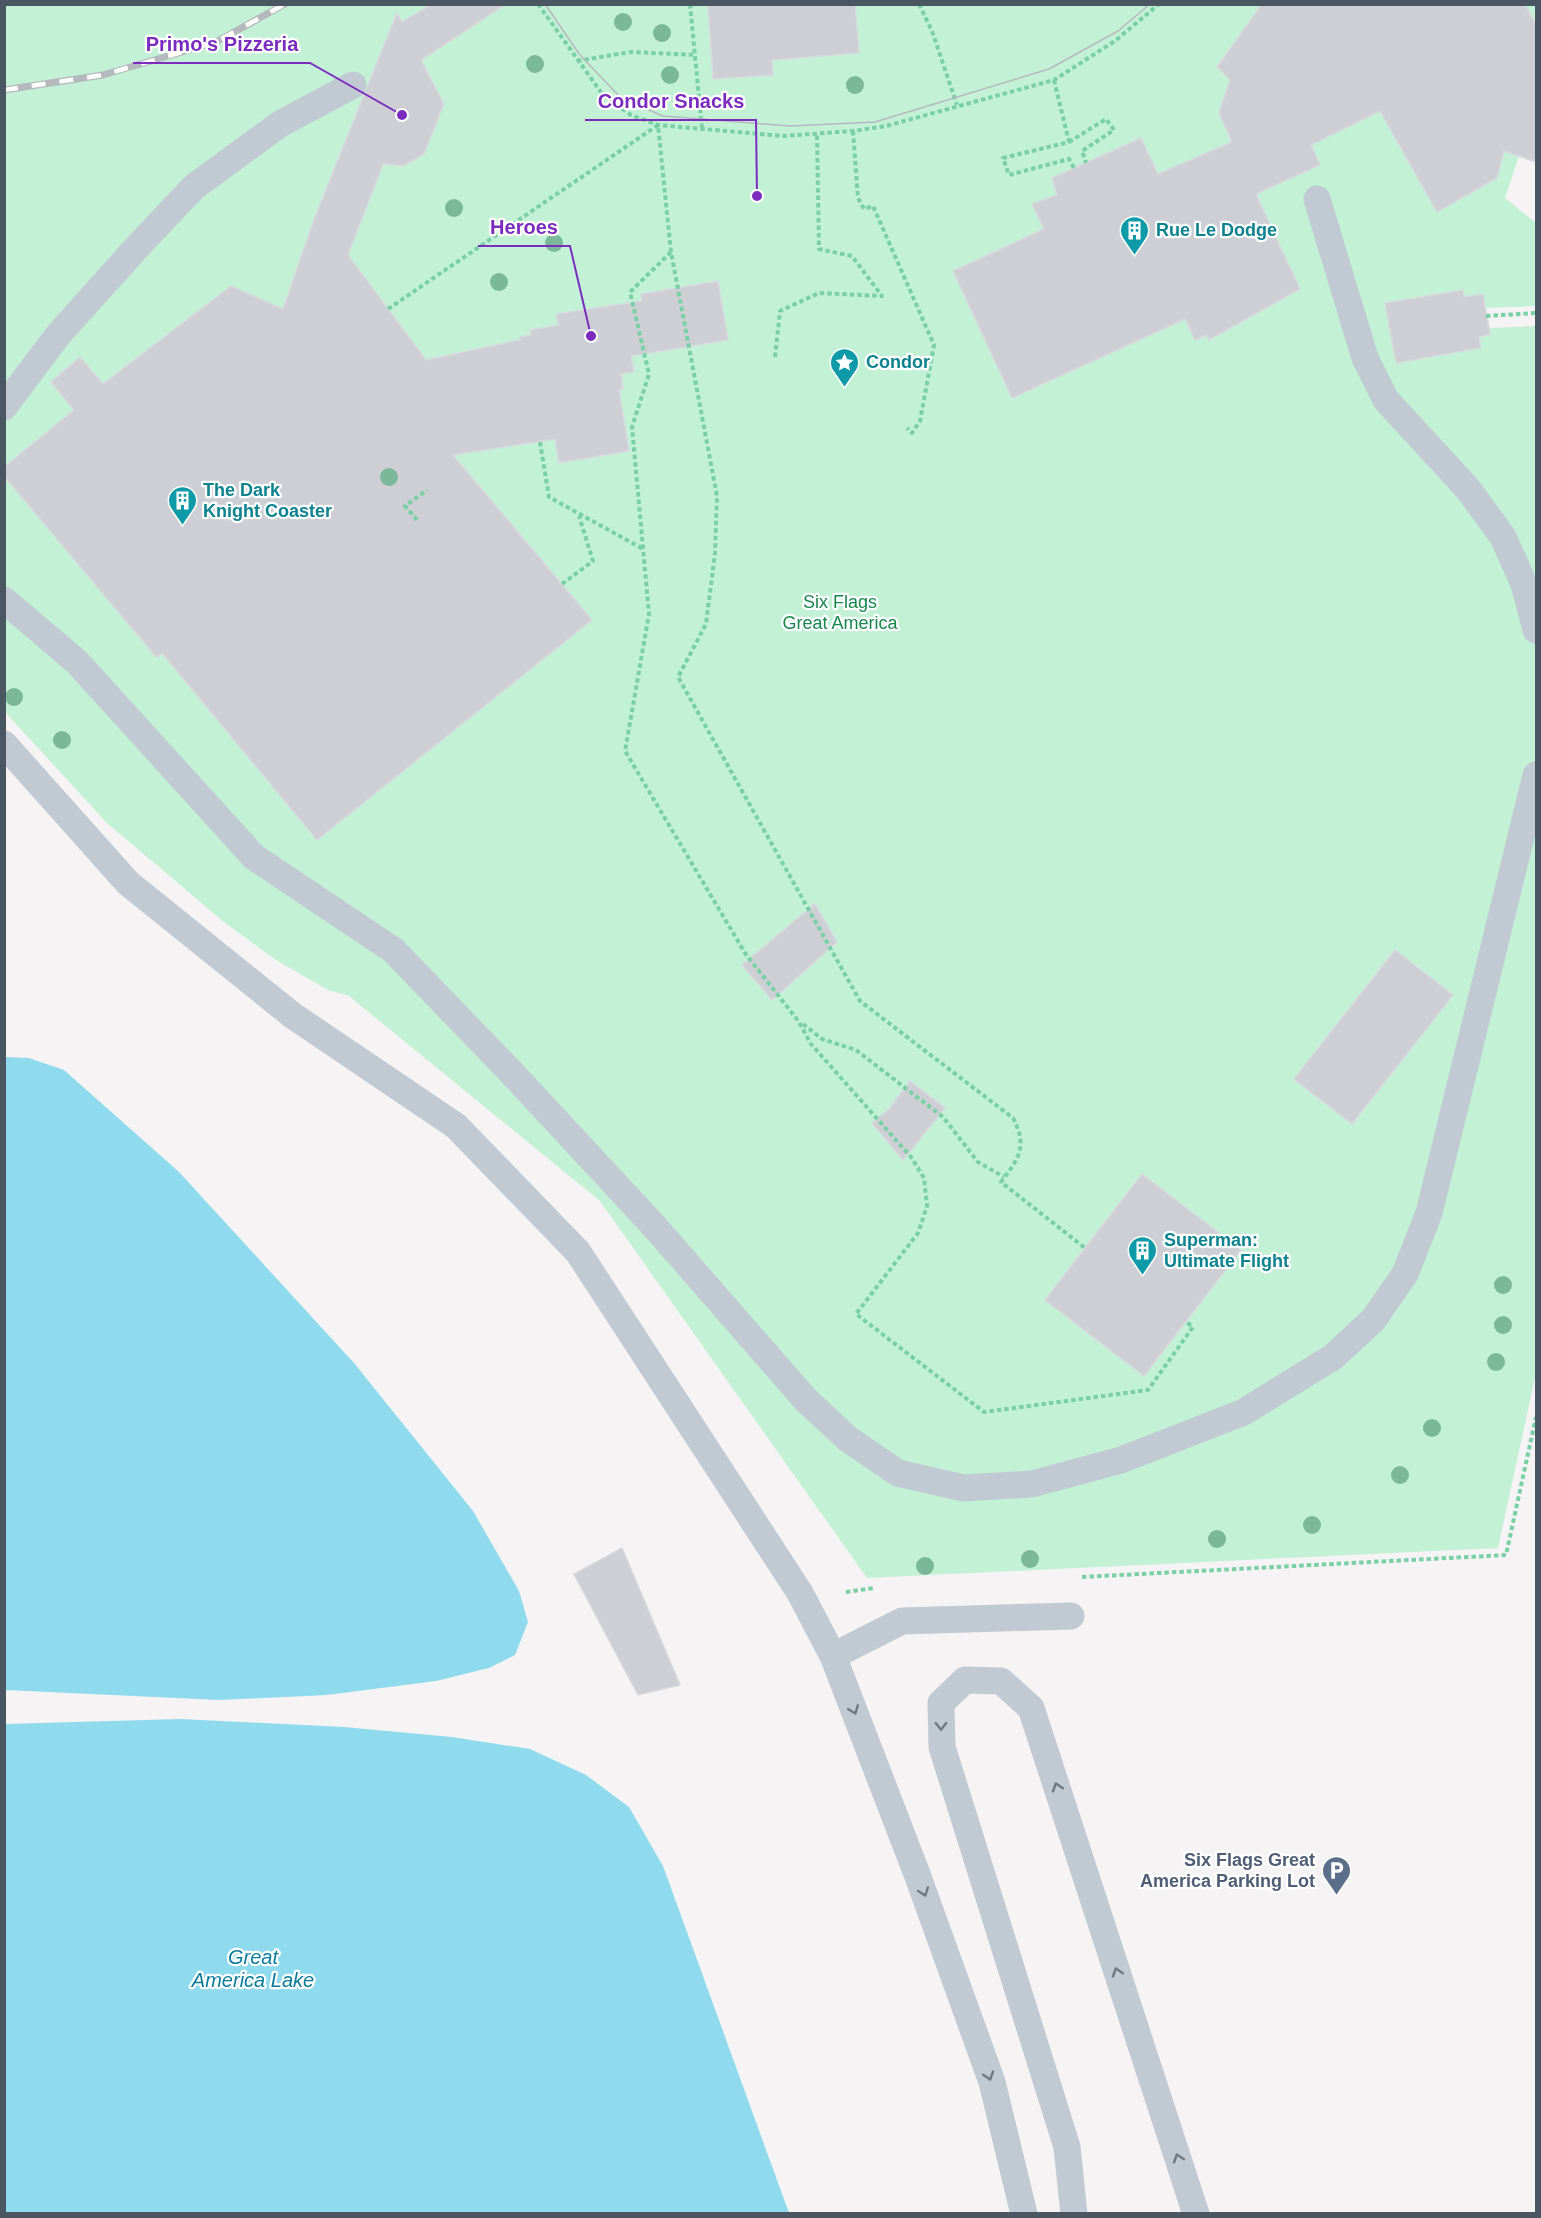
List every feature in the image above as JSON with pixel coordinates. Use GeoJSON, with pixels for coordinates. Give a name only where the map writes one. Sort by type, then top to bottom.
{"type":"FeatureCollection","features":[{"type":"Feature","properties":{"kind":"lane"},"geometry":{"type":"LineString","coordinates":[[4,407],[58,335],[194,187],[280,124],[353,85]]}},
{"type":"Feature","properties":{"kind":"lane"},"geometry":{"type":"LineString","coordinates":[[1317,199],[1365,358],[1386,400],[1468,489],[1503,537],[1524,584],[1536,630]]}},
{"type":"Feature","properties":{"kind":"lane"},"geometry":{"type":"LineString","coordinates":[[4,600],[77,662],[254,857],[393,950],[510,1071],[646,1218],[806,1400],[848,1439],[898,1473],[963,1488],[1032,1484],[1121,1460],[1244,1412],[1333,1357],[1373,1320],[1405,1274],[1429,1213],[1536,775]]}},
{"type":"Feature","properties":{"kind":"lane"},"geometry":{"type":"LineString","coordinates":[[4,744],[128,883],[292,1016],[456,1126],[578,1252],[804,1601],[833,1656],[917,1874],[992,2082],[1024,2214]]}},
{"type":"Feature","properties":{"kind":"lane"},"geometry":{"type":"LineString","coordinates":[[833,1656],[902,1621],[1071,1616]]}},
{"type":"Feature","properties":{"kind":"lane"},"geometry":{"type":"LineString","coordinates":[[1074,2214],[1067,2147],[942,1747],[941,1703],[964,1680],[1001,1681],[1031,1708],[1196,2214]]}},
{"type":"Feature","properties":{"kind":"path"},"geometry":{"type":"LineString","coordinates":[[538,4],[603,95],[631,114],[658,125],[783,136],[886,126],[1054,80],[1115,41],[1159,4]]}},
{"type":"Feature","properties":{"kind":"path"},"geometry":{"type":"LineString","coordinates":[[690,4],[702,129]]}},
{"type":"Feature","properties":{"kind":"path"},"geometry":{"type":"LineString","coordinates":[[919,4],[933,32],[957,105]]}},
{"type":"Feature","properties":{"kind":"path"},"geometry":{"type":"LineString","coordinates":[[577,61],[631,52],[696,55]]}},
{"type":"Feature","properties":{"kind":"path"},"geometry":{"type":"LineString","coordinates":[[1054,80],[1069,142]]}},
{"type":"Feature","properties":{"kind":"path"},"geometry":{"type":"LineString","coordinates":[[1074,168],[1069,159],[1009,175],[1003,158],[1069,142],[1106,120],[1113,130],[1082,151],[1086,163]]}},
{"type":"Feature","properties":{"kind":"path"},"geometry":{"type":"LineString","coordinates":[[658,125],[671,252],[717,496],[715,553],[706,624],[678,678],[860,1001],[1012,1118],[1021,1132],[1022,1150],[1001,1182],[1085,1248]]}},
{"type":"Feature","properties":{"kind":"path"},"geometry":{"type":"LineString","coordinates":[[388,309],[658,125]]}},
{"type":"Feature","properties":{"kind":"path"},"geometry":{"type":"LineString","coordinates":[[853,131],[858,198],[864,209],[873,206],[934,345],[920,421],[912,433],[907,428]]}},
{"type":"Feature","properties":{"kind":"path"},"geometry":{"type":"LineString","coordinates":[[776,357],[780,311],[819,293],[882,296],[852,256],[819,249],[817,134]]}},
{"type":"Feature","properties":{"kind":"path"},"geometry":{"type":"LineString","coordinates":[[671,252],[630,292],[649,374],[632,427],[649,614],[625,751],[745,953],[800,1022],[811,1044],[911,1157],[924,1178],[927,1206],[918,1233],[856,1314],[984,1412],[1148,1390],[1193,1327],[1186,1322]]}},
{"type":"Feature","properties":{"kind":"path"},"geometry":{"type":"LineString","coordinates":[[1486,316],[1536,313]]}},
{"type":"Feature","properties":{"kind":"path"},"geometry":{"type":"LineString","coordinates":[[540,442],[549,497],[644,550]]}},
{"type":"Feature","properties":{"kind":"path"},"geometry":{"type":"LineString","coordinates":[[417,520],[405,506],[427,490]]}},
{"type":"Feature","properties":{"kind":"path"},"geometry":{"type":"LineString","coordinates":[[562,585],[593,561],[579,515]]}},
{"type":"Feature","properties":{"kind":"path"},"geometry":{"type":"LineString","coordinates":[[800,1022],[822,1039],[856,1050],[943,1117],[978,1162],[1004,1177]]}},
{"type":"Feature","properties":{"kind":"path"},"geometry":{"type":"LineString","coordinates":[[1081,1577],[1506,1555],[1536,1417]]}},
{"type":"Feature","properties":{"kind":"path"},"geometry":{"type":"LineString","coordinates":[[804,1601],[877,1588]]}},
{"type":"Feature","properties":{"kind":"green space","name":"Six Flags Great America"},"geometry":{"type":"Polygon","coordinates":[[[5,5],[1536,5],[1536,162],[1519,156],[1505,198],[1536,223],[1536,306],[1485,308],[1482,294],[1464,297],[1462,290],[1385,303],[1396,363],[1481,348],[1479,337],[1489,335],[1488,328],[1536,326],[1536,1373],[1498,1548],[867,1578],[600,1201],[349,996],[328,990],[276,960],[224,922],[107,823],[5,712],[5,5]]]}},
{"type":"Feature","properties":{"kind":"water"},"geometry":{"type":"Polygon","coordinates":[[[5,1057],[29,1058],[64,1070],[179,1172],[354,1363],[473,1511],[519,1591],[528,1622],[515,1655],[489,1668],[436,1681],[327,1695],[219,1700],[5,1690],[5,1057]]]}},
{"type":"Feature","properties":{"kind":"water","name":"Great America Lake"},"geometry":{"type":"Polygon","coordinates":[[[181,1719],[344,1727],[452,1737],[530,1749],[586,1775],[629,1807],[663,1866],[789,2213],[5,2213],[5,1724],[181,1719]]]}},
{"type":"Feature","properties":{"kind":"building","name":"The Dark Knight Coaster"},"geometry":{"type":"Polygon","coordinates":[[[432,4],[506,4],[421,60],[444,104],[424,154],[404,166],[383,164],[348,255],[426,360],[520,340],[520,337],[531,335],[530,330],[559,325],[556,314],[642,301],[641,294],[718,281],[728,340],[631,356],[634,372],[621,374],[623,389],[619,390],[629,451],[559,463],[555,439],[453,455],[592,620],[317,840],[162,653],[157,658],[4,476],[4,467],[74,410],[51,382],[80,357],[103,384],[231,286],[283,309],[315,217],[397,13],[402,22],[432,4]]]}},
{"type":"Feature","properties":{"kind":"building"},"geometry":{"type":"Polygon","coordinates":[[[708,4],[855,4],[859,53],[772,60],[773,75],[713,79],[708,4]]]}},
{"type":"Feature","properties":{"kind":"building"},"geometry":{"type":"Polygon","coordinates":[[[1262,4],[1525,4],[1536,25],[1536,162],[1504,151],[1497,178],[1437,212],[1380,111],[1311,145],[1320,165],[1256,194],[1300,289],[1209,340],[1207,335],[1195,340],[1185,319],[1012,398],[953,271],[1044,229],[1032,204],[1057,195],[1052,178],[1141,138],[1158,174],[1232,142],[1219,113],[1230,80],[1217,67],[1262,4]]]}},
{"type":"Feature","properties":{"kind":"building"},"geometry":{"type":"Polygon","coordinates":[[[1463,290],[1464,297],[1483,294],[1490,334],[1479,337],[1481,348],[1396,363],[1385,303],[1463,290]]]}},
{"type":"Feature","properties":{"kind":"building"},"geometry":{"type":"Polygon","coordinates":[[[815,904],[837,942],[772,1000],[742,965],[815,904]]]}},
{"type":"Feature","properties":{"kind":"building"},"geometry":{"type":"Polygon","coordinates":[[[1395,950],[1453,995],[1352,1124],[1294,1079],[1395,950]]]}},
{"type":"Feature","properties":{"kind":"building"},"geometry":{"type":"Polygon","coordinates":[[[910,1081],[945,1108],[903,1160],[872,1123],[889,1109],[910,1081]]]}},
{"type":"Feature","properties":{"kind":"building","name":"Superman: Ultimate Flight"},"geometry":{"type":"Polygon","coordinates":[[[1142,1174],[1241,1250],[1144,1376],[1045,1300],[1142,1174]]]}},
{"type":"Feature","properties":{"kind":"building"},"geometry":{"type":"Polygon","coordinates":[[[622,1548],[680,1685],[638,1695],[574,1574],[622,1548]]]}},
{"type":"Feature","properties":{"kind":"tram line"},"geometry":{"type":"LineString","coordinates":[[545,4],[580,55],[621,98],[663,116],[790,126],[875,122],[1049,69],[1118,31],[1150,4]]}},
{"type":"Feature","properties":{"kind":"railway"},"geometry":{"type":"LineString","coordinates":[[4,90],[103,75],[216,42],[285,4]]}},
{"type":"Feature","properties":{"kind":"place","name":"Primo's Pizzeria"},"geometry":{"type":"Point","coordinates":[402,115]}},
{"type":"Feature","properties":{"kind":"place","name":"Condor Snacks"},"geometry":{"type":"Point","coordinates":[757,196]}},
{"type":"Feature","properties":{"kind":"place","name":"Rue Le Dodge"},"geometry":{"type":"Point","coordinates":[1135,256]}},
{"type":"Feature","properties":{"kind":"place","name":"Heroes"},"geometry":{"type":"Point","coordinates":[591,336]}},
{"type":"Feature","properties":{"kind":"place","name":"Condor"},"geometry":{"type":"Point","coordinates":[845,388]}},
{"type":"Feature","properties":{"kind":"place","name":"The Dark Knight Coaster"},"geometry":{"type":"Point","coordinates":[182,526]}},
{"type":"Feature","properties":{"kind":"place","name":"Superman: Ultimate Flight"},"geometry":{"type":"Point","coordinates":[1143,1276]}},
{"type":"Feature","properties":{"kind":"place","name":"Six Flags Great America Parking Lot"},"geometry":{"type":"Point","coordinates":[1336,1896]}}]}
